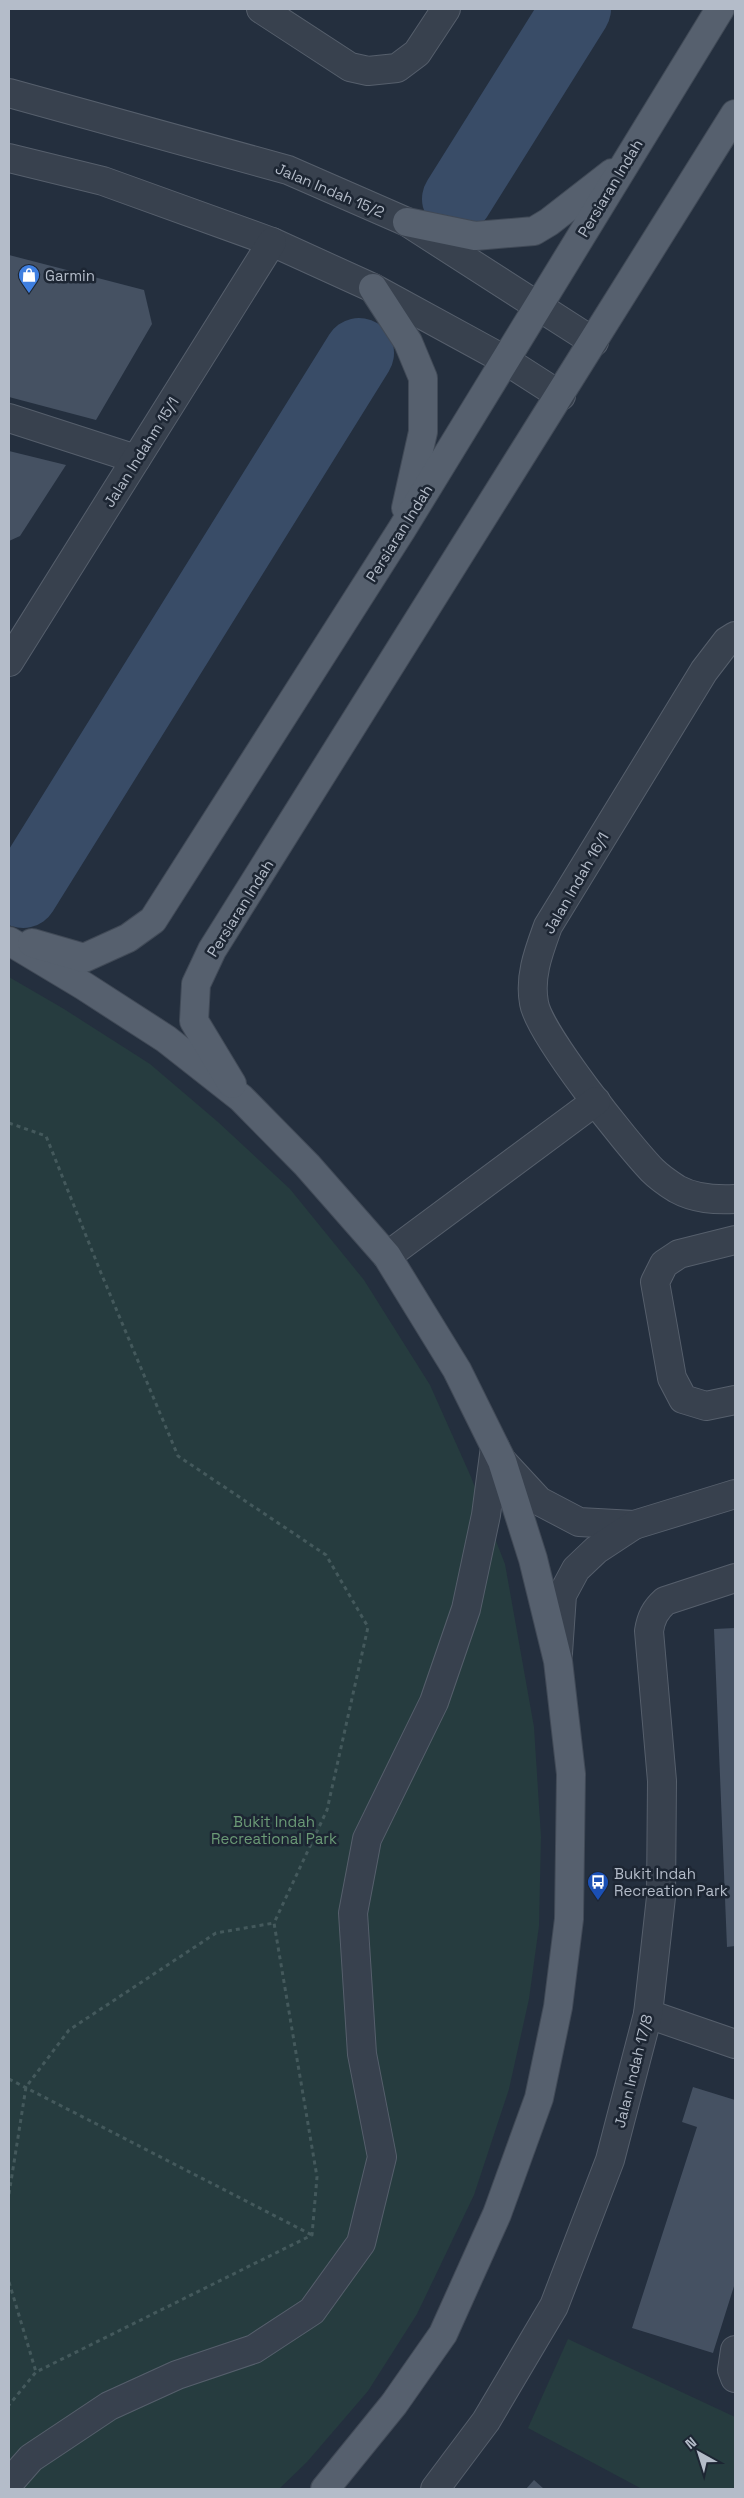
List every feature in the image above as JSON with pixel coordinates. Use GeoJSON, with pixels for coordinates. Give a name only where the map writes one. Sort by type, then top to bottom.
{"type":"FeatureCollection","features":[{"type":"Feature","properties":{"kind":"main road","name":"Persiaran Indah"},"geometry":{"type":"LineString","coordinates":[[9,937],[84,958],[128,938],[153,920],[402,530],[720,9]]}},
{"type":"Feature","properties":{"kind":"main road"},"geometry":{"type":"LineString","coordinates":[[594,342],[735,114]]}},
{"type":"Feature","properties":{"kind":"main road"},"geometry":{"type":"LineString","coordinates":[[407,222],[475,236],[534,231],[549,222],[627,161]]}},
{"type":"Feature","properties":{"kind":"main road"},"geometry":{"type":"LineString","coordinates":[[372,288],[408,342],[423,378],[423,432],[402,530]]}},
{"type":"Feature","properties":{"kind":"main road","name":"Persiaran Indah"},"geometry":{"type":"LineString","coordinates":[[241,1098],[194,1020],[196,984],[212,950],[594,342]]}},
{"type":"Feature","properties":{"kind":"main road"},"geometry":{"type":"LineString","coordinates":[[9,941],[84,986],[166,1039],[241,1098],[307,1165],[387,1256],[457,1370],[498,1454],[533,1559],[558,1661],[571,1774],[569,1919],[558,2008],[539,2098],[498,2214],[443,2334],[394,2404],[325,2489]]}},
{"type":"Feature","properties":{"kind":"street"},"geometry":{"type":"LineString","coordinates":[[260,9],[350,67],[368,71],[397,68],[417,53],[436,12]]}},
{"type":"Feature","properties":{"kind":"street","name":"Jalan Indah 15/2"},"geometry":{"type":"LineString","coordinates":[[9,93],[288,170],[407,222],[594,342]]}},
{"type":"Feature","properties":{"kind":"street"},"geometry":{"type":"LineString","coordinates":[[9,158],[103,181],[272,242],[372,288],[505,360],[561,396]]}},
{"type":"Feature","properties":{"kind":"street","name":"Jalan Indahm 15/1"},"geometry":{"type":"LineString","coordinates":[[9,662],[17,634],[136,459],[272,242]]}},
{"type":"Feature","properties":{"kind":"street"},"geometry":{"type":"LineString","coordinates":[[9,418],[136,459]]}},
{"type":"Feature","properties":{"kind":"street","name":"Jalan Indah 16/1"},"geometry":{"type":"LineString","coordinates":[[735,636],[727,641],[704,671],[548,926],[534,965],[534,1004],[544,1026],[596,1100],[653,1171],[677,1189],[710,1201],[735,1199]]}},
{"type":"Feature","properties":{"kind":"street"},"geometry":{"type":"LineString","coordinates":[[387,1256],[596,1100]]}},
{"type":"Feature","properties":{"kind":"street"},"geometry":{"type":"LineString","coordinates":[[735,1240],[679,1254],[664,1264],[655,1282],[672,1378],[683,1399],[706,1406],[735,1400]]}},
{"type":"Feature","properties":{"kind":"street"},"geometry":{"type":"LineString","coordinates":[[498,1454],[539,1501],[579,1522],[634,1525]]}},
{"type":"Feature","properties":{"kind":"street"},"geometry":{"type":"LineString","coordinates":[[9,2483],[31,2458],[109,2406],[177,2375],[254,2349],[312,2311],[361,2243],[382,2157],[362,2054],[353,1913],[367,1838],[434,1702],[466,1609],[498,1454]]}},
{"type":"Feature","properties":{"kind":"street"},"geometry":{"type":"LineString","coordinates":[[558,1661],[562,1595],[576,1569],[596,1550],[634,1525],[735,1494]]}},
{"type":"Feature","properties":{"kind":"street","name":"Jalan Indah 17/8"},"geometry":{"type":"LineString","coordinates":[[435,2489],[486,2421],[554,2306],[610,2160],[648,2014],[661,1897],[662,1781],[649,1631],[651,1619],[657,1608],[677,1596],[735,1578]]}},
{"type":"Feature","properties":{"kind":"street"},"geometry":{"type":"LineString","coordinates":[[648,2014],[735,2044]]}},
{"type":"Feature","properties":{"kind":"street"},"geometry":{"type":"LineString","coordinates":[[735,2350],[732,2370],[735,2378]]}},
{"type":"Feature","properties":{"kind":"path"},"geometry":{"type":"LineString","coordinates":[[9,1123],[46,1136],[100,1273],[178,1456],[326,1555],[368,1627],[327,1810],[274,1922],[318,2177],[312,2235]]}},
{"type":"Feature","properties":{"kind":"path"},"geometry":{"type":"LineString","coordinates":[[9,2194],[26,2087],[69,2030],[216,1933],[274,1922]]}},
{"type":"Feature","properties":{"kind":"path"},"geometry":{"type":"LineString","coordinates":[[9,2079],[312,2235]]}},
{"type":"Feature","properties":{"kind":"path"},"geometry":{"type":"LineString","coordinates":[[9,2405],[36,2372],[312,2235]]}},
{"type":"Feature","properties":{"kind":"path"},"geometry":{"type":"LineString","coordinates":[[9,2282],[36,2372]]}},
{"type":"Feature","properties":{"kind":"green space","name":"Bukit Indah Recreational Park"},"geometry":{"type":"Polygon","coordinates":[[[9,977],[64,1009],[150,1064],[218,1122],[290,1189],[364,1280],[430,1385],[471,1477],[505,1564],[534,1727],[541,1837],[539,1926],[529,1999],[509,2089],[474,2195],[417,2314],[368,2391],[307,2462],[279,2489],[9,2489],[9,977]]]}},
{"type":"Feature","properties":{"kind":"green space"},"geometry":{"type":"Polygon","coordinates":[[[568,2339],[735,2417],[735,2489],[642,2489],[528,2428],[568,2339]]]}},
{"type":"Feature","properties":{"kind":"building"},"geometry":{"type":"Polygon","coordinates":[[[9,255],[144,290],[152,324],[96,420],[9,397],[9,255]]]}},
{"type":"Feature","properties":{"kind":"building"},"geometry":{"type":"Polygon","coordinates":[[[9,451],[66,465],[20,536],[9,541],[9,451]]]}},
{"type":"Feature","properties":{"kind":"building"},"geometry":{"type":"Polygon","coordinates":[[[735,1628],[735,1946],[727,1947],[714,1629],[735,1628]]]}},
{"type":"Feature","properties":{"kind":"building"},"geometry":{"type":"Polygon","coordinates":[[[693,2087],[735,2100],[735,2283],[713,2353],[632,2328],[697,2127],[682,2122],[693,2087]]]}},
{"type":"Feature","properties":{"kind":"building"},"geometry":{"type":"Polygon","coordinates":[[[534,2480],[544,2489],[526,2489],[534,2480]]]}},
{"type":"Feature","properties":{"kind":"waterway"},"geometry":{"type":"LineString","coordinates":[[457,199],[576,9]]}},
{"type":"Feature","properties":{"kind":"waterway"},"geometry":{"type":"LineString","coordinates":[[23,893],[359,353]]}},
{"type":"Feature","properties":{"kind":"place","name":"Garmin"},"geometry":{"type":"Point","coordinates":[29,294]}},
{"type":"Feature","properties":{"kind":"place","name":"Bukit Indah Recreation Park"},"geometry":{"type":"Point","coordinates":[598,1901]}}]}
